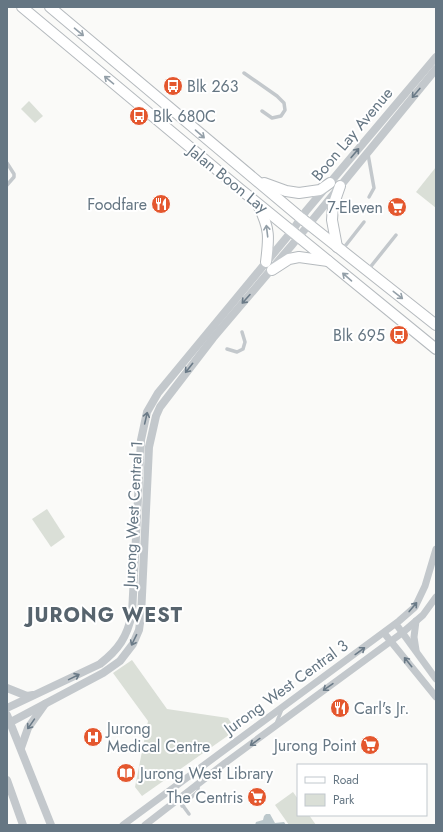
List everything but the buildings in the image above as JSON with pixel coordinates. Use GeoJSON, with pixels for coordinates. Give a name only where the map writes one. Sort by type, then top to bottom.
{"type":"FeatureCollection","features":[{"type":"Feature","properties":{"kind":"main road","name":"Jalan Boon Lay"},"geometry":{"type":"LineString","coordinates":[[22,7],[256,202],[436,349]]}},
{"type":"Feature","properties":{"kind":"main road","name":"Jalan Boon Lay"},"geometry":{"type":"LineString","coordinates":[[50,7],[214,147],[258,181],[339,249],[436,325]]}},
{"type":"Feature","properties":{"kind":"main road"},"geometry":{"type":"LineString","coordinates":[[258,181],[286,191],[299,193],[320,190],[335,184],[332,220],[339,249]]}},
{"type":"Feature","properties":{"kind":"main road"},"geometry":{"type":"LineString","coordinates":[[256,202],[266,220],[268,232],[269,266],[299,258],[330,262]]}},
{"type":"Feature","properties":{"kind":"street","name":"Boon Lay Avenue"},"geometry":{"type":"LineString","coordinates":[[295,234],[436,56]]}},
{"type":"Feature","properties":{"kind":"street","name":"Boon Lay Avenue"},"geometry":{"type":"LineString","coordinates":[[335,184],[368,152],[436,69]]}},
{"type":"Feature","properties":{"kind":"street","name":"Jurong West Central 1"},"geometry":{"type":"LineString","coordinates":[[8,720],[104,673],[120,661],[133,644],[141,616],[149,447],[156,416],[165,399],[295,234]]}},
{"type":"Feature","properties":{"kind":"street","name":"Jurong West Central 1"},"geometry":{"type":"LineString","coordinates":[[7,708],[100,664],[113,653],[123,640],[129,628],[132,614],[141,440],[147,412],[158,393],[269,266]]}},
{"type":"Feature","properties":{"kind":"street","name":"Jurong West Central 3"},"geometry":{"type":"LineString","coordinates":[[123,825],[396,624],[415,607],[425,586],[436,549]]}},
{"type":"Feature","properties":{"kind":"street","name":"Jurong West Central 3"},"geometry":{"type":"LineString","coordinates":[[145,825],[300,707],[391,642],[423,615],[436,597]]}},
{"type":"Feature","properties":{"kind":"street"},"geometry":{"type":"LineString","coordinates":[[416,621],[414,637],[416,652]]}},
{"type":"Feature","properties":{"kind":"street"},"geometry":{"type":"LineString","coordinates":[[396,624],[436,679]]}},
{"type":"Feature","properties":{"kind":"street"},"geometry":{"type":"LineString","coordinates":[[384,633],[436,697]]}},
{"type":"Feature","properties":{"kind":"street"},"geometry":{"type":"LineString","coordinates":[[7,688],[27,696],[39,694]]}},
{"type":"Feature","properties":{"kind":"street"},"geometry":{"type":"LineString","coordinates":[[21,748],[28,728],[45,703]]}},
{"type":"Feature","properties":{"kind":"street"},"geometry":{"type":"LineString","coordinates":[[8,720],[21,748],[51,825]]}},
{"type":"Feature","properties":{"kind":"street"},"geometry":{"type":"LineString","coordinates":[[7,780],[23,825]]}},
{"type":"Feature","properties":{"kind":"street"},"geometry":{"type":"LineString","coordinates":[[45,812],[57,825]]}},
{"type":"Feature","properties":{"kind":"lane"},"geometry":{"type":"LineString","coordinates":[[244,73],[277,96],[284,103],[285,110],[281,116],[272,118],[262,111]]}},
{"type":"Feature","properties":{"kind":"lane"},"geometry":{"type":"LineString","coordinates":[[368,152],[374,188],[369,197]]}},
{"type":"Feature","properties":{"kind":"lane"},"geometry":{"type":"LineString","coordinates":[[7,163],[14,174],[14,177],[7,185]]}},
{"type":"Feature","properties":{"kind":"lane"},"geometry":{"type":"LineString","coordinates":[[339,249],[364,222]]}},
{"type":"Feature","properties":{"kind":"lane"},"geometry":{"type":"LineString","coordinates":[[367,271],[396,235]]}},
{"type":"Feature","properties":{"kind":"lane"},"geometry":{"type":"LineString","coordinates":[[227,349],[237,352],[243,349],[245,342],[242,332]]}},
{"type":"Feature","properties":{"kind":"lane"},"geometry":{"type":"LineString","coordinates":[[275,727],[283,706]]}},
{"type":"Feature","properties":{"kind":"lane"},"geometry":{"type":"LineString","coordinates":[[182,806],[198,792],[198,784]]}},
{"type":"Feature","properties":{"kind":"lane"},"geometry":{"type":"LineString","coordinates":[[178,799],[189,814]]}},
{"type":"Feature","properties":{"kind":"green space"},"geometry":{"type":"Polygon","coordinates":[[[29,101],[43,116],[35,123],[21,109],[29,101]]]}},
{"type":"Feature","properties":{"kind":"green space"},"geometry":{"type":"Polygon","coordinates":[[[436,167],[436,208],[416,192],[436,167]]]}},
{"type":"Feature","properties":{"kind":"green space"},"geometry":{"type":"Polygon","coordinates":[[[47,509],[65,537],[51,547],[32,519],[47,509]]]}},
{"type":"Feature","properties":{"kind":"green space"},"geometry":{"type":"Polygon","coordinates":[[[132,660],[167,709],[228,718],[236,730],[142,796],[135,787],[148,721],[113,673],[132,660]]]}},
{"type":"Feature","properties":{"kind":"green space"},"geometry":{"type":"Polygon","coordinates":[[[293,792],[297,798],[297,816],[310,816],[316,825],[289,825],[275,805],[293,792]]]}},
{"type":"Feature","properties":{"kind":"shaded area"},"geometry":{"type":"Polygon","coordinates":[[[266,814],[270,814],[275,823],[284,822],[286,825],[255,825],[256,822],[263,820],[266,814]]]}},
{"type":"Feature","properties":{"kind":"place","name":"Blk 263"},"geometry":{"type":"Point","coordinates":[173,86]}},
{"type":"Feature","properties":{"kind":"place","name":"Blk 680C"},"geometry":{"type":"Point","coordinates":[139,116]}},
{"type":"Feature","properties":{"kind":"place","name":"Foodfare"},"geometry":{"type":"Point","coordinates":[161,204]}},
{"type":"Feature","properties":{"kind":"place","name":"7-Eleven"},"geometry":{"type":"Point","coordinates":[397,207]}},
{"type":"Feature","properties":{"kind":"place","name":"Blk 695"},"geometry":{"type":"Point","coordinates":[399,335]}},
{"type":"Feature","properties":{"kind":"place","name":"Carl's Jr."},"geometry":{"type":"Point","coordinates":[340,708]}},
{"type":"Feature","properties":{"kind":"place","name":"Jurong Medical Centre"},"geometry":{"type":"Point","coordinates":[93,737]}},
{"type":"Feature","properties":{"kind":"place","name":"Jurong Point"},"geometry":{"type":"Point","coordinates":[370,745]}},
{"type":"Feature","properties":{"kind":"place","name":"Jurong West Library"},"geometry":{"type":"Point","coordinates":[126,773]}},
{"type":"Feature","properties":{"kind":"place","name":"The Centris"},"geometry":{"type":"Point","coordinates":[257,797]}},
{"type":"Feature","properties":{"kind":"district","name":"JURONG WEST"},"geometry":{"type":"Point","coordinates":[105,615]}}]}
